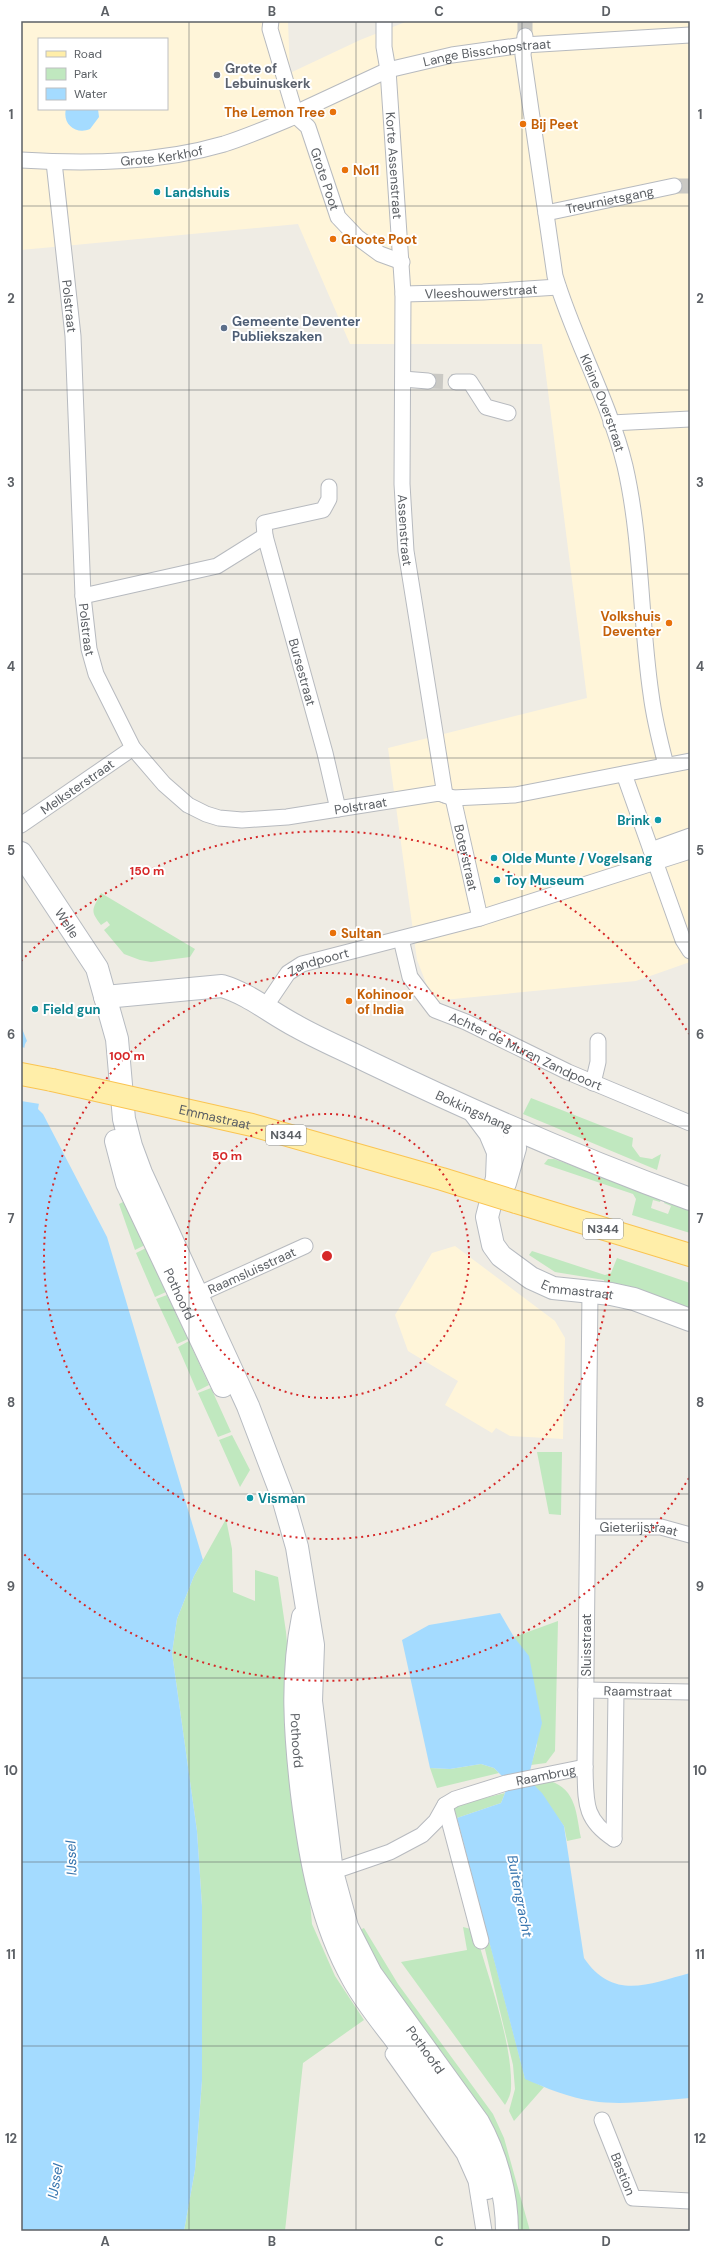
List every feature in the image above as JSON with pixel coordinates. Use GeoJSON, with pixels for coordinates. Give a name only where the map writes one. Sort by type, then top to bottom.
{"type":"FeatureCollection","features":[{"type":"Feature","properties":{"kind":"main road","name":"Emmastraat"},"geometry":{"type":"LineString","coordinates":[[21,1074],[252,1125],[442,1179],[690,1255]]}},
{"type":"Feature","properties":{"kind":"street"},"geometry":{"type":"LineString","coordinates":[[271,21],[270,29],[296,116]]}},
{"type":"Feature","properties":{"kind":"street","name":"Korte Assenstraat"},"geometry":{"type":"LineString","coordinates":[[384,21],[384,47],[388,70],[402,262]]}},
{"type":"Feature","properties":{"kind":"street","name":"Lange Bisschopstraat"},"geometry":{"type":"LineString","coordinates":[[296,116],[302,110],[388,70],[452,55],[525,40],[690,35]]}},
{"type":"Feature","properties":{"kind":"street","name":"Kleine Overstraat"},"geometry":{"type":"LineString","coordinates":[[525,40],[523,55],[558,287],[611,423],[624,465],[632,504],[651,695],[666,765]]}},
{"type":"Feature","properties":{"kind":"street","name":"Grote Kerkhof"},"geometry":{"type":"LineString","coordinates":[[21,160],[54,162],[127,160],[199,150],[246,137],[296,116]]}},
{"type":"Feature","properties":{"kind":"street","name":"Grote Poot"},"geometry":{"type":"LineString","coordinates":[[296,116],[308,127],[338,217],[357,237],[380,254],[402,262]]}},
{"type":"Feature","properties":{"kind":"street","name":"Polstraat"},"geometry":{"type":"LineString","coordinates":[[54,162],[73,336],[83,596],[89,649],[96,674],[133,748],[164,784],[188,805],[206,814],[219,818],[242,820],[287,817],[439,793],[449,797]]}},
{"type":"Feature","properties":{"kind":"street","name":"Treurnietsgang"},"geometry":{"type":"LineString","coordinates":[[546,213],[674,186]]}},
{"type":"Feature","properties":{"kind":"street","name":"Assenstraat"},"geometry":{"type":"LineString","coordinates":[[402,262],[402,484],[406,551],[449,797]]}},
{"type":"Feature","properties":{"kind":"street","name":"Vleeshouwerstraat"},"geometry":{"type":"LineString","coordinates":[[403,294],[483,292],[558,287]]}},
{"type":"Feature","properties":{"kind":"street"},"geometry":{"type":"LineString","coordinates":[[403,379],[428,380]]}},
{"type":"Feature","properties":{"kind":"street"},"geometry":{"type":"LineString","coordinates":[[456,382],[470,382],[486,407],[508,413]]}},
{"type":"Feature","properties":{"kind":"street"},"geometry":{"type":"LineString","coordinates":[[611,423],[690,420]]}},
{"type":"Feature","properties":{"kind":"street"},"geometry":{"type":"LineString","coordinates":[[83,596],[217,566],[265,536],[264,523],[323,510],[329,499],[329,487]]}},
{"type":"Feature","properties":{"kind":"street","name":"Bursestraat"},"geometry":{"type":"LineString","coordinates":[[265,536],[325,753],[338,809]]}},
{"type":"Feature","properties":{"kind":"street","name":"Melksterstraat"},"geometry":{"type":"LineString","coordinates":[[21,825],[133,748]]}},
{"type":"Feature","properties":{"kind":"street"},"geometry":{"type":"LineString","coordinates":[[449,797],[514,794],[690,761]]}},
{"type":"Feature","properties":{"kind":"street"},"geometry":{"type":"LineString","coordinates":[[624,774],[683,940],[690,951]]}},
{"type":"Feature","properties":{"kind":"street","name":"Boterstraat"},"geometry":{"type":"LineString","coordinates":[[449,797],[480,918]]}},
{"type":"Feature","properties":{"kind":"street"},"geometry":{"type":"LineString","coordinates":[[480,918],[653,856],[690,836]]}},
{"type":"Feature","properties":{"kind":"street"},"geometry":{"type":"LineString","coordinates":[[653,856],[690,851]]}},
{"type":"Feature","properties":{"kind":"street","name":"Welle"},"geometry":{"type":"LineString","coordinates":[[21,853],[97,968],[105,997],[104,1056],[118,1120]]}},
{"type":"Feature","properties":{"kind":"street","name":"Zandpoort"},"geometry":{"type":"LineString","coordinates":[[265,1007],[288,973],[302,964],[480,918]]}},
{"type":"Feature","properties":{"kind":"street","name":"Achter de Muren Zandpoort"},"geometry":{"type":"LineString","coordinates":[[401,939],[410,977],[435,1010],[466,1022],[593,1083],[690,1123]]}},
{"type":"Feature","properties":{"kind":"street"},"geometry":{"type":"LineString","coordinates":[[105,997],[222,986],[242,993],[265,1007]]}},
{"type":"Feature","properties":{"kind":"street","name":"Bokkingshang"},"geometry":{"type":"LineString","coordinates":[[265,1007],[296,1027],[514,1130],[625,1176],[690,1200]]}},
{"type":"Feature","properties":{"kind":"street"},"geometry":{"type":"LineString","coordinates":[[593,1083],[598,1062],[598,1041]]}},
{"type":"Feature","properties":{"kind":"street","name":"Emmastraat"},"geometry":{"type":"LineString","coordinates":[[475,1112],[490,1133],[499,1159],[497,1178],[487,1218],[497,1252],[530,1278],[553,1288],[611,1294],[634,1299],[690,1320]]}},
{"type":"Feature","properties":{"kind":"street","name":"Pothoofd"},"geometry":{"type":"LineString","coordinates":[[118,1120],[248,1406],[283,1498],[297,1547],[306,1604],[298,1643],[294,1702],[304,1811],[323,1875],[371,1974],[486,2135],[498,2169],[503,2195],[507,2231]]}},
{"type":"Feature","properties":{"kind":"street","name":"Pothoofd"},"geometry":{"type":"LineString","coordinates":[[118,1120],[127,1183],[227,1394],[267,1457]]}},
{"type":"Feature","properties":{"kind":"street"},"geometry":{"type":"LineString","coordinates":[[489,1228],[513,1159],[515,1148],[514,1130]]}},
{"type":"Feature","properties":{"kind":"street","name":"Raamsluisstraat"},"geometry":{"type":"LineString","coordinates":[[198,1295],[305,1246]]}},
{"type":"Feature","properties":{"kind":"street","name":"Sluisstraat"},"geometry":{"type":"LineString","coordinates":[[590,1292],[585,1767],[589,1812],[594,1824],[614,1839],[616,1691]]}},
{"type":"Feature","properties":{"kind":"street","name":"Gieterijstraat"},"geometry":{"type":"LineString","coordinates":[[588,1527],[661,1527],[690,1535]]}},
{"type":"Feature","properties":{"kind":"street","name":"Raamstraat"},"geometry":{"type":"LineString","coordinates":[[586,1690],[690,1692]]}},
{"type":"Feature","properties":{"kind":"street","name":"Raambrug"},"geometry":{"type":"LineString","coordinates":[[444,1805],[455,1799],[506,1783],[585,1767]]}},
{"type":"Feature","properties":{"kind":"street"},"geometry":{"type":"LineString","coordinates":[[323,1875],[390,1852],[422,1835],[436,1822],[444,1805]]}},
{"type":"Feature","properties":{"kind":"street"},"geometry":{"type":"LineString","coordinates":[[444,1805],[481,1941]]}},
{"type":"Feature","properties":{"kind":"street","name":"Pothoofd"},"geometry":{"type":"LineString","coordinates":[[323,1875],[331,1932],[353,1980],[473,2147],[486,2181],[496,2231]]}},
{"type":"Feature","properties":{"kind":"street"},"geometry":{"type":"LineString","coordinates":[[393,2054],[464,2154],[476,2181],[484,2231]]}},
{"type":"Feature","properties":{"kind":"street","name":"Bastion"},"geometry":{"type":"LineString","coordinates":[[602,2120],[633,2198],[690,2201]]}},
{"type":"Feature","properties":{"kind":"shaded area"},"geometry":{"type":"Polygon","coordinates":[[[21,21],[288,21],[290,73],[360,40],[408,21],[690,21],[690,962],[636,981],[433,1001],[417,960],[388,748],[587,698],[542,344],[350,344],[298,224],[21,250],[21,21]]]}},
{"type":"Feature","properties":{"kind":"shaded area"},"geometry":{"type":"Polygon","coordinates":[[[455,1246],[555,1321],[565,1338],[563,1439],[510,1436],[496,1428],[492,1433],[445,1405],[458,1381],[408,1351],[395,1315],[432,1253],[455,1246]]]}},
{"type":"Feature","properties":{"kind":"green space"},"geometry":{"type":"Polygon","coordinates":[[[101,893],[195,949],[190,957],[151,962],[140,960],[124,954],[104,930],[110,925],[107,921],[101,925],[95,916],[94,906],[101,893]]]}},
{"type":"Feature","properties":{"kind":"green space"},"geometry":{"type":"Polygon","coordinates":[[[531,1098],[633,1138],[632,1146],[640,1157],[652,1159],[661,1154],[657,1170],[523,1114],[531,1098]]]}},
{"type":"Feature","properties":{"kind":"green space"},"geometry":{"type":"Polygon","coordinates":[[[548,1159],[554,1159],[662,1198],[660,1202],[653,1200],[651,1208],[668,1214],[671,1206],[664,1203],[666,1199],[690,1208],[690,1233],[632,1215],[636,1199],[633,1194],[544,1164],[548,1159]]]}},
{"type":"Feature","properties":{"kind":"green space"},"geometry":{"type":"Polygon","coordinates":[[[125,1201],[145,1245],[135,1250],[119,1204],[125,1201]]]}},
{"type":"Feature","properties":{"kind":"green space"},"geometry":{"type":"Polygon","coordinates":[[[146,1248],[166,1292],[155,1297],[136,1253],[146,1248]]]}},
{"type":"Feature","properties":{"kind":"green space"},"geometry":{"type":"Polygon","coordinates":[[[532,1251],[605,1275],[611,1273],[617,1258],[690,1283],[690,1313],[604,1285],[604,1280],[555,1272],[529,1255],[532,1251]]]}},
{"type":"Feature","properties":{"kind":"green space"},"geometry":{"type":"Polygon","coordinates":[[[167,1295],[188,1339],[177,1344],[156,1299],[167,1295]]]}},
{"type":"Feature","properties":{"kind":"green space"},"geometry":{"type":"Polygon","coordinates":[[[189,1341],[209,1385],[197,1391],[178,1347],[189,1341]]]}},
{"type":"Feature","properties":{"kind":"green space"},"geometry":{"type":"Polygon","coordinates":[[[211,1388],[231,1432],[218,1437],[198,1393],[211,1388]]]}},
{"type":"Feature","properties":{"kind":"green space"},"geometry":{"type":"Polygon","coordinates":[[[232,1435],[250,1470],[240,1487],[219,1440],[232,1435]]]}},
{"type":"Feature","properties":{"kind":"green space"},"geometry":{"type":"Polygon","coordinates":[[[537,1452],[562,1452],[561,1515],[549,1514],[537,1452]]]}},
{"type":"Feature","properties":{"kind":"green space"},"geometry":{"type":"Polygon","coordinates":[[[226,1519],[232,1549],[233,1592],[255,1601],[255,1570],[278,1577],[286,1632],[312,1924],[335,1976],[364,2020],[303,2063],[285,2231],[184,2231],[195,2170],[202,2081],[202,1906],[197,1831],[172,1653],[177,1619],[194,1576],[226,1519]]]}},
{"type":"Feature","properties":{"kind":"green space"},"geometry":{"type":"Polygon","coordinates":[[[558,1621],[555,1751],[546,1763],[531,1765],[537,1745],[514,1637],[558,1621]]]}},
{"type":"Feature","properties":{"kind":"green space"},"geometry":{"type":"Polygon","coordinates":[[[481,1764],[494,1768],[499,1773],[437,1788],[430,1768],[450,1769],[481,1764]]]}},
{"type":"Feature","properties":{"kind":"green space"},"geometry":{"type":"Polygon","coordinates":[[[550,1781],[566,1790],[574,1804],[581,1838],[567,1841],[564,1826],[534,1786],[550,1781]]]}},
{"type":"Feature","properties":{"kind":"green space"},"geometry":{"type":"Polygon","coordinates":[[[505,1793],[501,1803],[457,1818],[453,1806],[505,1793]]]}},
{"type":"Feature","properties":{"kind":"green space"},"geometry":{"type":"Polygon","coordinates":[[[463,1927],[475,1930],[504,2030],[511,2070],[511,2088],[505,2105],[401,1962],[467,1950],[463,1927]]]}},
{"type":"Feature","properties":{"kind":"green space"},"geometry":{"type":"Polygon","coordinates":[[[364,1928],[398,1984],[493,2114],[504,2138],[530,2231],[514,2231],[389,1988],[357,1931],[364,1928]]]}},
{"type":"Feature","properties":{"kind":"green space"},"geometry":{"type":"Polygon","coordinates":[[[487,1932],[525,2078],[544,2087],[514,2121],[509,2111],[515,2089],[513,2065],[482,1937],[483,1933],[487,1932]]]}},
{"type":"Feature","properties":{"kind":"water"},"geometry":{"type":"Polygon","coordinates":[[[66,110],[98,110],[99,117],[90,129],[80,131],[68,124],[65,114],[66,110]]]}},
{"type":"Feature","properties":{"kind":"water","name":"IJssel"},"geometry":{"type":"Polygon","coordinates":[[[21,1026],[27,1041],[25,1045],[26,1056],[32,1067],[43,1080],[38,1109],[43,1114],[107,1237],[203,1560],[194,1576],[177,1619],[172,1653],[197,1831],[202,1906],[202,2081],[195,2170],[184,2231],[21,2231],[21,1026]]]}},
{"type":"Feature","properties":{"kind":"water","name":"Buitengracht"},"geometry":{"type":"Polygon","coordinates":[[[500,1613],[514,1637],[529,1656],[542,1723],[528,1779],[542,1793],[564,1826],[584,1958],[595,1971],[607,1980],[619,1985],[632,1986],[646,1984],[690,1973],[690,2098],[629,2103],[592,2101],[567,2095],[525,2079],[457,1818],[501,1803],[505,1793],[507,1781],[494,1768],[481,1764],[450,1769],[430,1768],[402,1640],[429,1625],[500,1613]]]}},
{"type":"Feature","properties":{"kind":"pier"},"geometry":{"type":"Polygon","coordinates":[[[21,1047],[26,1048],[29,1053],[40,1056],[37,1073],[45,1080],[40,1104],[21,1101],[21,1047]]]}},
{"type":"Feature","properties":{"kind":"tunnel"},"geometry":{"type":"LineString","coordinates":[[525,21],[525,36]]}},
{"type":"Feature","properties":{"kind":"tunnel"},"geometry":{"type":"LineString","coordinates":[[674,186],[690,186]]}},
{"type":"Feature","properties":{"kind":"tunnel"},"geometry":{"type":"LineString","coordinates":[[428,381],[456,382]]}},
{"type":"Feature","properties":{"kind":"place","name":"Grote of Lebuinuskerk"},"geometry":{"type":"Point","coordinates":[217,75]}},
{"type":"Feature","properties":{"kind":"place","name":"The Lemon Tree"},"geometry":{"type":"Point","coordinates":[333,112]}},
{"type":"Feature","properties":{"kind":"place","name":"Bij Peet"},"geometry":{"type":"Point","coordinates":[523,124]}},
{"type":"Feature","properties":{"kind":"place","name":"No11"},"geometry":{"type":"Point","coordinates":[345,170]}},
{"type":"Feature","properties":{"kind":"place","name":"Landshuis"},"geometry":{"type":"Point","coordinates":[157,192]}},
{"type":"Feature","properties":{"kind":"place","name":"Groote Poot"},"geometry":{"type":"Point","coordinates":[333,239]}},
{"type":"Feature","properties":{"kind":"place","name":"Gemeente Deventer Publiekszaken"},"geometry":{"type":"Point","coordinates":[224,328]}},
{"type":"Feature","properties":{"kind":"place","name":"Volkshuis Deventer"},"geometry":{"type":"Point","coordinates":[669,623]}},
{"type":"Feature","properties":{"kind":"place","name":"Brink"},"geometry":{"type":"Point","coordinates":[658,820]}},
{"type":"Feature","properties":{"kind":"place","name":"Olde Munte / Vogelsang"},"geometry":{"type":"Point","coordinates":[494,858]}},
{"type":"Feature","properties":{"kind":"place","name":"Toy Museum"},"geometry":{"type":"Point","coordinates":[497,880]}},
{"type":"Feature","properties":{"kind":"place","name":"Sultan"},"geometry":{"type":"Point","coordinates":[333,933]}},
{"type":"Feature","properties":{"kind":"place","name":"Kohinoor of India"},"geometry":{"type":"Point","coordinates":[349,1001]}},
{"type":"Feature","properties":{"kind":"place","name":"Field gun"},"geometry":{"type":"Point","coordinates":[35,1009]}},
{"type":"Feature","properties":{"kind":"place","name":"Visman"},"geometry":{"type":"Point","coordinates":[250,1498]}}]}
